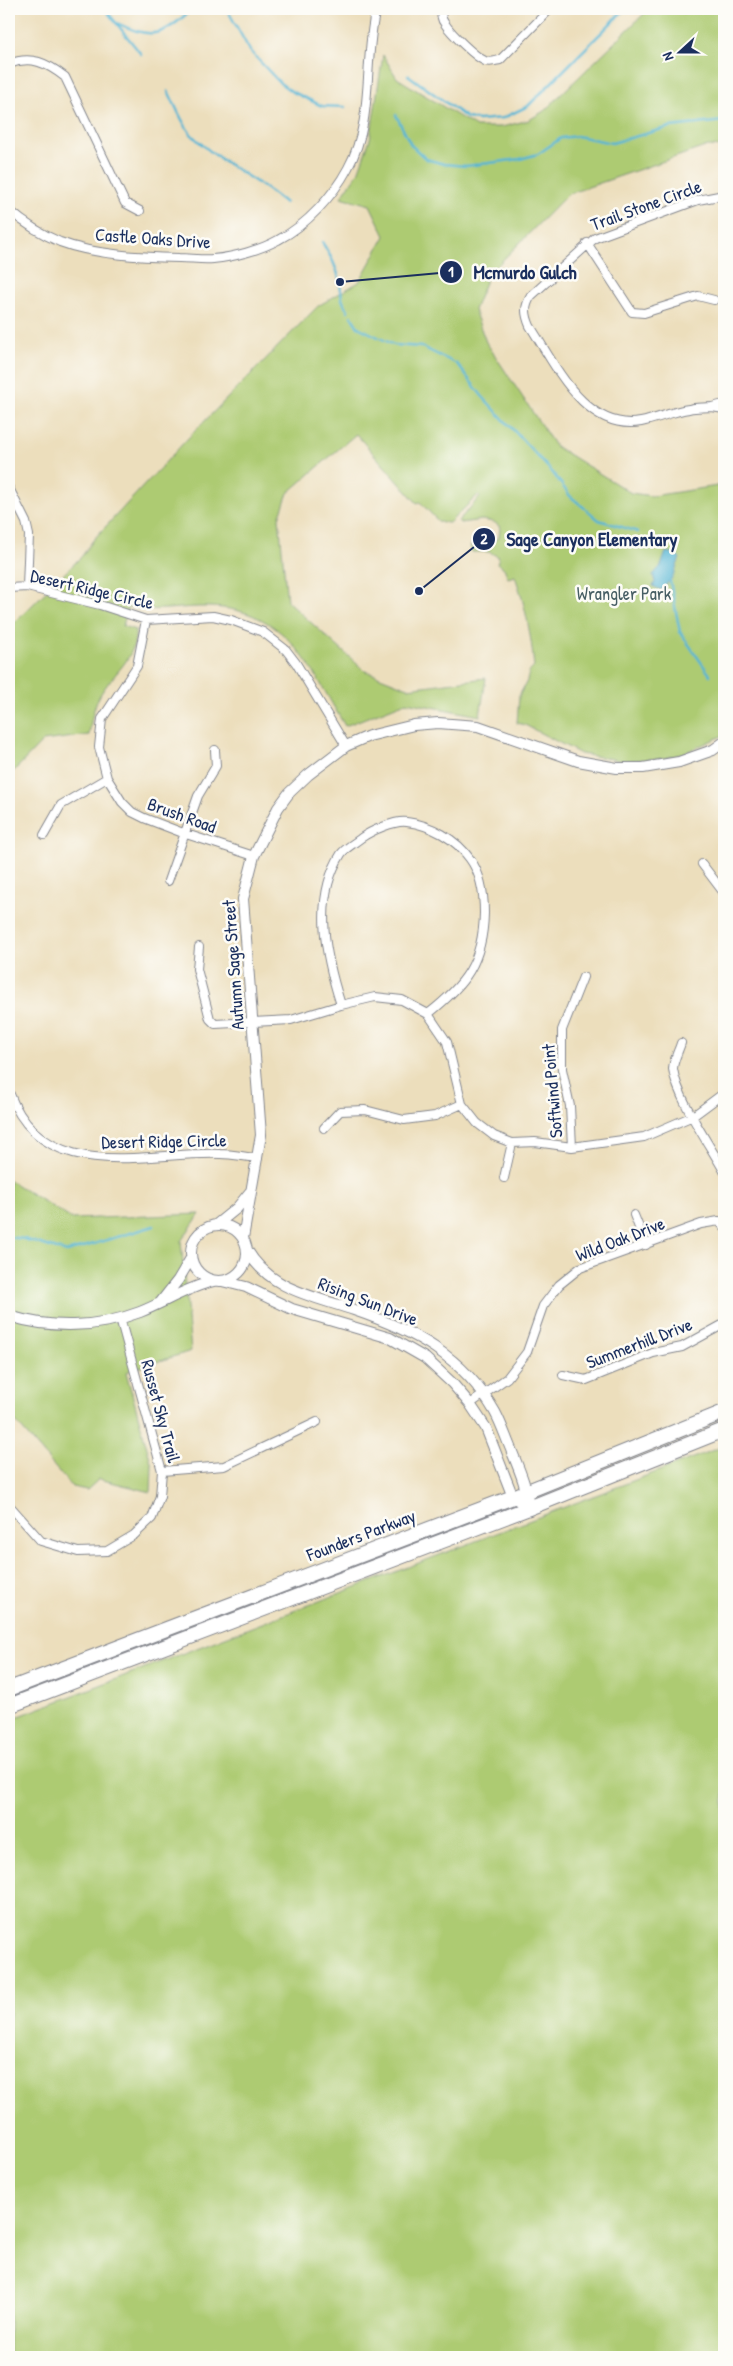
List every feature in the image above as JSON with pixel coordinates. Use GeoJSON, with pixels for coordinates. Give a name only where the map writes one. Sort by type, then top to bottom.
{"type":"FeatureCollection","features":[{"type":"Feature","properties":{"kind":"highway","name":"Founders Parkway"},"geometry":{"type":"LineString","coordinates":[[9,1689],[513,1497],[724,1412]]}},
{"type":"Feature","properties":{"kind":"highway","name":"Founders Parkway"},"geometry":{"type":"LineString","coordinates":[[9,1706],[529,1508],[724,1430]]}},
{"type":"Feature","properties":{"kind":"street","name":"Castle Oaks Drive"},"geometry":{"type":"LineString","coordinates":[[9,210],[37,231],[61,242],[84,249],[153,257],[213,259],[248,252],[279,240],[306,220],[326,201],[350,166],[363,124],[376,9]]}},
{"type":"Feature","properties":{"kind":"street"},"geometry":{"type":"LineString","coordinates":[[442,9],[441,16],[445,24],[473,52],[484,60],[492,62],[500,60],[550,9]]}},
{"type":"Feature","properties":{"kind":"street"},"geometry":{"type":"LineString","coordinates":[[9,64],[31,59],[48,64],[65,77],[125,203],[140,212]]}},
{"type":"Feature","properties":{"kind":"street","name":"Trail Stone Circle"},"geometry":{"type":"LineString","coordinates":[[724,195],[698,200],[606,232],[587,243],[531,296],[526,304],[526,315],[530,326],[576,395],[595,411],[608,418],[627,422],[640,422],[688,409],[724,404]]}},
{"type":"Feature","properties":{"kind":"street"},"geometry":{"type":"LineString","coordinates":[[587,243],[632,312],[644,313],[698,296],[714,300]]}},
{"type":"Feature","properties":{"kind":"street","name":"Trail Stone Circle"},"geometry":{"type":"LineString","coordinates":[[712,407],[724,410]]}},
{"type":"Feature","properties":{"kind":"street"},"geometry":{"type":"LineString","coordinates":[[9,488],[26,522],[29,534],[27,587]]}},
{"type":"Feature","properties":{"kind":"street","name":"Desert Ridge Circle"},"geometry":{"type":"LineString","coordinates":[[9,588],[27,587],[100,605],[146,620],[213,616],[247,625],[263,632],[286,650],[296,663],[346,746]]}},
{"type":"Feature","properties":{"kind":"street","name":"Brush Road"},"geometry":{"type":"LineString","coordinates":[[146,620],[137,666],[102,719],[99,746],[107,778],[122,802],[132,812],[183,833],[254,856]]}},
{"type":"Feature","properties":{"kind":"street","name":"Autumn Sage Street"},"geometry":{"type":"LineString","coordinates":[[243,1238],[262,1135],[243,899],[254,856],[278,808],[289,793],[308,775],[346,746],[394,728],[438,723],[478,726],[578,761],[630,768],[679,762],[713,750],[724,742]]}},
{"type":"Feature","properties":{"kind":"street"},"geometry":{"type":"LineString","coordinates":[[168,881],[183,833],[198,796],[216,766],[215,750]]}},
{"type":"Feature","properties":{"kind":"street"},"geometry":{"type":"LineString","coordinates":[[44,834],[61,805],[107,778]]}},
{"type":"Feature","properties":{"kind":"street"},"geometry":{"type":"LineString","coordinates":[[341,1005],[328,966],[324,919],[329,883],[341,853],[371,830],[405,821],[445,834],[471,860],[484,893],[484,936],[471,970],[454,994],[428,1014]]}},
{"type":"Feature","properties":{"kind":"street"},"geometry":{"type":"LineString","coordinates":[[702,864],[724,893]]}},
{"type":"Feature","properties":{"kind":"street"},"geometry":{"type":"LineString","coordinates":[[199,947],[197,969],[210,1019],[214,1024],[292,1020],[375,997],[402,1000],[428,1014],[447,1042],[462,1104],[477,1123],[494,1136],[512,1143],[535,1142],[572,1147],[644,1137],[693,1116],[724,1093]]}},
{"type":"Feature","properties":{"kind":"street","name":"Softwind Point"},"geometry":{"type":"LineString","coordinates":[[572,1147],[570,1106],[562,1069],[562,1030],[583,977]]}},
{"type":"Feature","properties":{"kind":"street"},"geometry":{"type":"LineString","coordinates":[[681,1043],[673,1067],[681,1093],[724,1171]]}},
{"type":"Feature","properties":{"kind":"street","name":"Desert Ridge Circle"},"geometry":{"type":"LineString","coordinates":[[9,1092],[24,1122],[46,1141],[72,1153],[101,1159],[220,1154],[258,1158]]}},
{"type":"Feature","properties":{"kind":"street"},"geometry":{"type":"LineString","coordinates":[[324,1128],[340,1111],[365,1110],[404,1120],[435,1116],[462,1104]]}},
{"type":"Feature","properties":{"kind":"street"},"geometry":{"type":"LineString","coordinates":[[504,1178],[512,1143]]}},
{"type":"Feature","properties":{"kind":"street"},"geometry":{"type":"LineString","coordinates":[[159,1303],[182,1275],[191,1258],[193,1240],[199,1232],[216,1224],[237,1208],[251,1192]]}},
{"type":"Feature","properties":{"kind":"street"},"geometry":{"type":"LineString","coordinates":[[634,1215],[646,1245]]}},
{"type":"Feature","properties":{"kind":"street","name":"Wild Oak Drive"},"geometry":{"type":"LineString","coordinates":[[470,1404],[484,1396],[507,1378],[528,1352],[543,1306],[559,1285],[580,1268],[701,1224],[719,1221],[724,1227]]}},
{"type":"Feature","properties":{"kind":"street"},"geometry":{"type":"LineString","coordinates":[[9,1316],[50,1324],[78,1325],[120,1318],[196,1286],[229,1280],[241,1271],[247,1258],[247,1250],[243,1238],[231,1227],[216,1224]]}},
{"type":"Feature","properties":{"kind":"street","name":"Rising Sun Drive"},"geometry":{"type":"LineString","coordinates":[[247,1250],[260,1269],[277,1282],[301,1294],[402,1328],[444,1353],[475,1381],[496,1413],[527,1491],[529,1508]]}},
{"type":"Feature","properties":{"kind":"street"},"geometry":{"type":"LineString","coordinates":[[191,1258],[199,1273],[218,1281]]}},
{"type":"Feature","properties":{"kind":"street","name":"Rising Sun Drive"},"geometry":{"type":"LineString","coordinates":[[218,1281],[246,1287],[292,1309],[390,1338],[424,1358],[452,1383],[470,1404],[486,1428],[513,1497]]}},
{"type":"Feature","properties":{"kind":"street","name":"Russet Sky Trail"},"geometry":{"type":"LineString","coordinates":[[9,1505],[41,1541],[78,1552],[107,1551],[134,1535],[152,1518],[160,1496],[162,1471],[120,1318]]}},
{"type":"Feature","properties":{"kind":"street","name":"Summerhill Drive"},"geometry":{"type":"LineString","coordinates":[[563,1375],[586,1380],[653,1353],[682,1347],[724,1324]]}},
{"type":"Feature","properties":{"kind":"street"},"geometry":{"type":"LineString","coordinates":[[162,1471],[224,1466],[318,1422]]}},
{"type":"Feature","properties":{"kind":"street"},"geometry":{"type":"LineString","coordinates":[[513,1497],[529,1508]]}},
{"type":"Feature","properties":{"kind":"green space","name":"Wrangler Park"},"geometry":{"type":"Polygon","coordinates":[[[649,9],[724,9],[724,147],[708,146],[568,194],[488,275],[474,310],[486,342],[555,446],[631,493],[652,496],[724,485],[724,735],[682,754],[665,758],[625,761],[581,754],[525,725],[517,723],[519,696],[527,681],[529,672],[534,667],[530,632],[525,610],[515,576],[508,578],[504,568],[497,563],[499,557],[489,552],[472,552],[470,546],[495,540],[499,537],[500,527],[494,522],[482,520],[460,523],[458,521],[480,497],[478,495],[449,523],[439,522],[420,502],[417,503],[356,434],[288,493],[279,518],[287,601],[365,671],[408,688],[486,678],[480,716],[406,702],[345,726],[320,683],[294,645],[278,630],[259,618],[236,610],[209,607],[139,609],[128,607],[123,626],[135,630],[135,640],[123,666],[99,697],[91,720],[89,735],[43,741],[9,776],[9,628],[82,556],[94,539],[191,435],[318,306],[359,282],[385,236],[370,205],[341,197],[358,173],[370,139],[383,55],[397,78],[476,127],[502,127],[529,120],[544,111],[649,9]]]}},
{"type":"Feature","properties":{"kind":"green space"},"geometry":{"type":"Polygon","coordinates":[[[9,1180],[72,1219],[200,1214],[181,1241],[191,1351],[126,1372],[152,1466],[151,1492],[99,1479],[87,1490],[72,1487],[9,1414],[9,1180]]]}},
{"type":"Feature","properties":{"kind":"green space"},"geometry":{"type":"Polygon","coordinates":[[[724,1446],[724,2357],[9,2357],[9,1720],[724,1446]]]}},
{"type":"Feature","properties":{"kind":"water"},"geometry":{"type":"Polygon","coordinates":[[[666,552],[676,554],[680,558],[672,578],[661,590],[653,586],[655,582],[653,575],[661,566],[666,552]]]}},
{"type":"Feature","properties":{"kind":"waterway"},"geometry":{"type":"LineString","coordinates":[[105,9],[141,54]]}},
{"type":"Feature","properties":{"kind":"waterway"},"geometry":{"type":"LineString","coordinates":[[115,22],[138,32],[156,33],[173,25],[192,9]]}},
{"type":"Feature","properties":{"kind":"waterway"},"geometry":{"type":"LineString","coordinates":[[227,9],[250,51],[280,83],[291,91],[322,106],[345,107]]}},
{"type":"Feature","properties":{"kind":"waterway"},"geometry":{"type":"LineString","coordinates":[[408,75],[467,118],[479,120],[503,118],[528,106],[625,9]]}},
{"type":"Feature","properties":{"kind":"waterway"},"geometry":{"type":"LineString","coordinates":[[168,91],[182,120],[192,135],[214,154],[285,203]]}},
{"type":"Feature","properties":{"kind":"waterway"},"geometry":{"type":"LineString","coordinates":[[396,115],[411,145],[426,159],[444,164],[466,166],[520,159],[538,154],[561,138],[577,136],[612,143],[670,127],[724,121]]}},
{"type":"Feature","properties":{"kind":"waterway"},"geometry":{"type":"LineString","coordinates":[[322,242],[337,271],[342,300],[348,311]]}},
{"type":"Feature","properties":{"kind":"waterway"},"geometry":{"type":"LineString","coordinates":[[351,316],[358,327],[394,345],[422,347],[457,364],[482,396],[553,473],[570,496],[599,520],[638,532]]}},
{"type":"Feature","properties":{"kind":"waterway"},"geometry":{"type":"LineString","coordinates":[[670,581],[680,632],[710,675]]}},
{"type":"Feature","properties":{"kind":"waterway"},"geometry":{"type":"LineString","coordinates":[[9,1237],[24,1239],[67,1252],[154,1226]]}},
{"type":"Feature","properties":{"kind":"place","name":"Mcmurdo Gulch"},"geometry":{"type":"Point","coordinates":[340,282]}},
{"type":"Feature","properties":{"kind":"place","name":"Sage Canyon Elementary"},"geometry":{"type":"Point","coordinates":[419,591]}}]}
